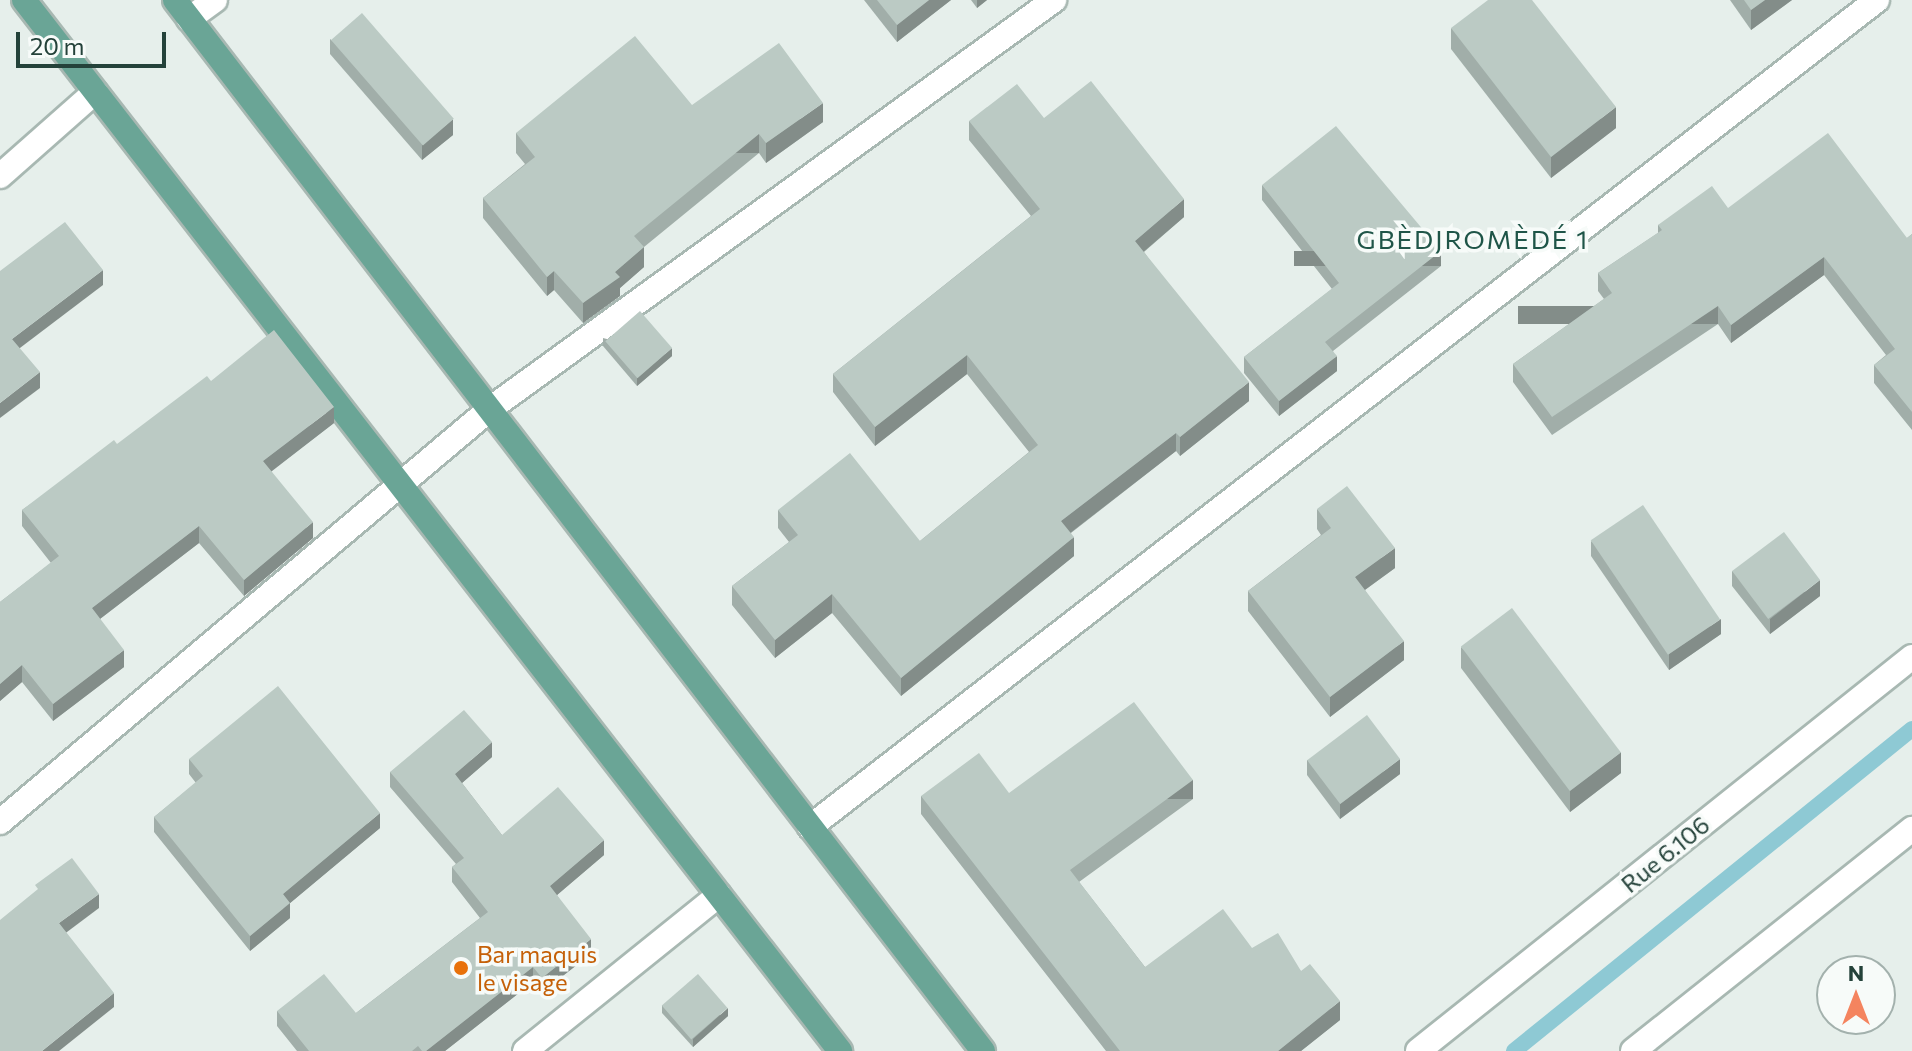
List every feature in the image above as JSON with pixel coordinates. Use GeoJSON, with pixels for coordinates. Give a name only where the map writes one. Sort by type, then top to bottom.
{"type":"FeatureCollection","features":[{"type":"Feature","properties":{"kind":"main road"},"geometry":{"type":"LineString","coordinates":[[24,0],[840,1051]]}},
{"type":"Feature","properties":{"kind":"main road"},"geometry":{"type":"LineString","coordinates":[[182,9],[983,1051]]}},
{"type":"Feature","properties":{"kind":"street"},"geometry":{"type":"LineString","coordinates":[[182,9],[215,0]]}},
{"type":"Feature","properties":{"kind":"street"},"geometry":{"type":"LineString","coordinates":[[0,822],[490,409],[1054,0]]}},
{"type":"Feature","properties":{"kind":"street"},"geometry":{"type":"LineString","coordinates":[[810,827],[1877,0]]}},
{"type":"Feature","properties":{"kind":"street"},"geometry":{"type":"LineString","coordinates":[[0,176],[95,92]]}},
{"type":"Feature","properties":{"kind":"street","name":"Rue 6.106"},"geometry":{"type":"LineString","coordinates":[[1418,1051],[1912,657]]}},
{"type":"Feature","properties":{"kind":"street"},"geometry":{"type":"LineString","coordinates":[[1633,1051],[1912,829]]}},
{"type":"Feature","properties":{"kind":"street"},"geometry":{"type":"LineString","coordinates":[[525,1051],[719,895]]}},
{"type":"Feature","properties":{"kind":"building"},"geometry":{"type":"Polygon","coordinates":[[[877,0],[929,0],[897,25],[877,0]]]}},
{"type":"Feature","properties":{"kind":"building"},"geometry":{"type":"Polygon","coordinates":[[[1488,0],[1532,0],[1616,107],[1551,157],[1451,28],[1488,0]]]}},
{"type":"Feature","properties":{"kind":"building"},"geometry":{"type":"Polygon","coordinates":[[[1744,0],[1765,0],[1751,10],[1744,0]]]}},
{"type":"Feature","properties":{"kind":"building"},"geometry":{"type":"Polygon","coordinates":[[[362,13],[454,119],[423,146],[331,40],[362,13]]]}},
{"type":"Feature","properties":{"kind":"building"},"geometry":{"type":"Polygon","coordinates":[[[635,36],[692,105],[779,43],[823,103],[766,143],[759,134],[634,236],[644,247],[615,272],[620,277],[583,303],[554,271],[547,277],[483,198],[535,157],[516,133],[635,36]]]}},
{"type":"Feature","properties":{"kind":"building"},"geometry":{"type":"Polygon","coordinates":[[[1091,81],[1184,199],[1135,241],[1249,382],[1180,437],[1176,433],[1061,521],[1074,537],[901,678],[832,594],[775,640],[732,586],[798,535],[778,510],[850,453],[920,541],[1038,445],[967,355],[875,427],[833,374],[1040,209],[969,121],[1017,84],[1044,118],[1091,81]]]}},
{"type":"Feature","properties":{"kind":"building"},"geometry":{"type":"Polygon","coordinates":[[[1336,126],[1441,251],[1325,342],[1337,356],[1279,401],[1244,357],[1339,283],[1262,185],[1336,126]]]}},
{"type":"Feature","properties":{"kind":"building"},"geometry":{"type":"Polygon","coordinates":[[[1828,133],[1907,238],[1912,234],[1912,412],[1874,365],[1895,349],[1824,257],[1731,325],[1718,306],[1552,417],[1513,364],[1612,293],[1598,273],[1662,230],[1658,225],[1712,186],[1728,208],[1828,133]]]}},
{"type":"Feature","properties":{"kind":"building"},"geometry":{"type":"Polygon","coordinates":[[[65,222],[103,270],[12,339],[40,372],[0,403],[0,271],[65,222]]]}},
{"type":"Feature","properties":{"kind":"building"},"geometry":{"type":"Polygon","coordinates":[[[640,311],[672,348],[637,378],[605,341],[640,311]]]}},
{"type":"Feature","properties":{"kind":"building"},"geometry":{"type":"Polygon","coordinates":[[[274,330],[334,407],[263,461],[313,522],[244,580],[199,526],[92,608],[124,650],[53,704],[22,665],[0,684],[0,602],[59,556],[22,510],[114,440],[117,444],[207,376],[211,381],[274,330]]]}},
{"type":"Feature","properties":{"kind":"building"},"geometry":{"type":"Polygon","coordinates":[[[1347,486],[1395,548],[1355,577],[1404,641],[1330,697],[1248,591],[1331,528],[1317,509],[1347,486]]]}},
{"type":"Feature","properties":{"kind":"building"},"geometry":{"type":"Polygon","coordinates":[[[1643,505],[1720,619],[1668,655],[1591,540],[1643,505]]]}},
{"type":"Feature","properties":{"kind":"building"},"geometry":{"type":"Polygon","coordinates":[[[1784,532],[1820,580],[1768,619],[1732,571],[1784,532]]]}},
{"type":"Feature","properties":{"kind":"building"},"geometry":{"type":"Polygon","coordinates":[[[1512,608],[1621,753],[1570,791],[1461,647],[1512,608]]]}},
{"type":"Feature","properties":{"kind":"building"},"geometry":{"type":"Polygon","coordinates":[[[278,686],[380,813],[283,894],[290,903],[250,936],[154,817],[203,776],[189,759],[278,686]]]}},
{"type":"Feature","properties":{"kind":"building"},"geometry":{"type":"Polygon","coordinates":[[[1134,702],[1193,780],[1070,870],[1145,967],[1223,909],[1252,948],[1278,933],[1301,971],[1310,964],[1340,1001],[1278,1051],[1120,1051],[921,796],[979,753],[1009,793],[1134,702]]]}},
{"type":"Feature","properties":{"kind":"building"},"geometry":{"type":"Polygon","coordinates":[[[464,710],[492,742],[455,774],[502,835],[558,787],[604,840],[550,886],[591,939],[542,978],[533,967],[426,1051],[418,1046],[412,1051],[309,1051],[277,1011],[324,974],[356,1013],[488,912],[452,867],[464,858],[390,772],[464,710]]]}},
{"type":"Feature","properties":{"kind":"building"},"geometry":{"type":"Polygon","coordinates":[[[1367,715],[1400,759],[1340,804],[1307,760],[1367,715]]]}},
{"type":"Feature","properties":{"kind":"building"},"geometry":{"type":"Polygon","coordinates":[[[72,858],[99,894],[59,923],[114,993],[42,1051],[0,1051],[0,920],[38,889],[35,885],[72,858]]]}},
{"type":"Feature","properties":{"kind":"building"},"geometry":{"type":"Polygon","coordinates":[[[698,974],[728,1008],[691,1039],[662,1005],[698,974]]]}},
{"type":"Feature","properties":{"kind":"waterway"},"geometry":{"type":"LineString","coordinates":[[1514,1051],[1912,729]]}},
{"type":"Feature","properties":{"kind":"place","name":"Bar maquis le visage"},"geometry":{"type":"Point","coordinates":[461,968]}},
{"type":"Feature","properties":{"kind":"district","name":"GBÈDJROMÈDÉ 1"},"geometry":{"type":"Point","coordinates":[1473,239]}}]}
